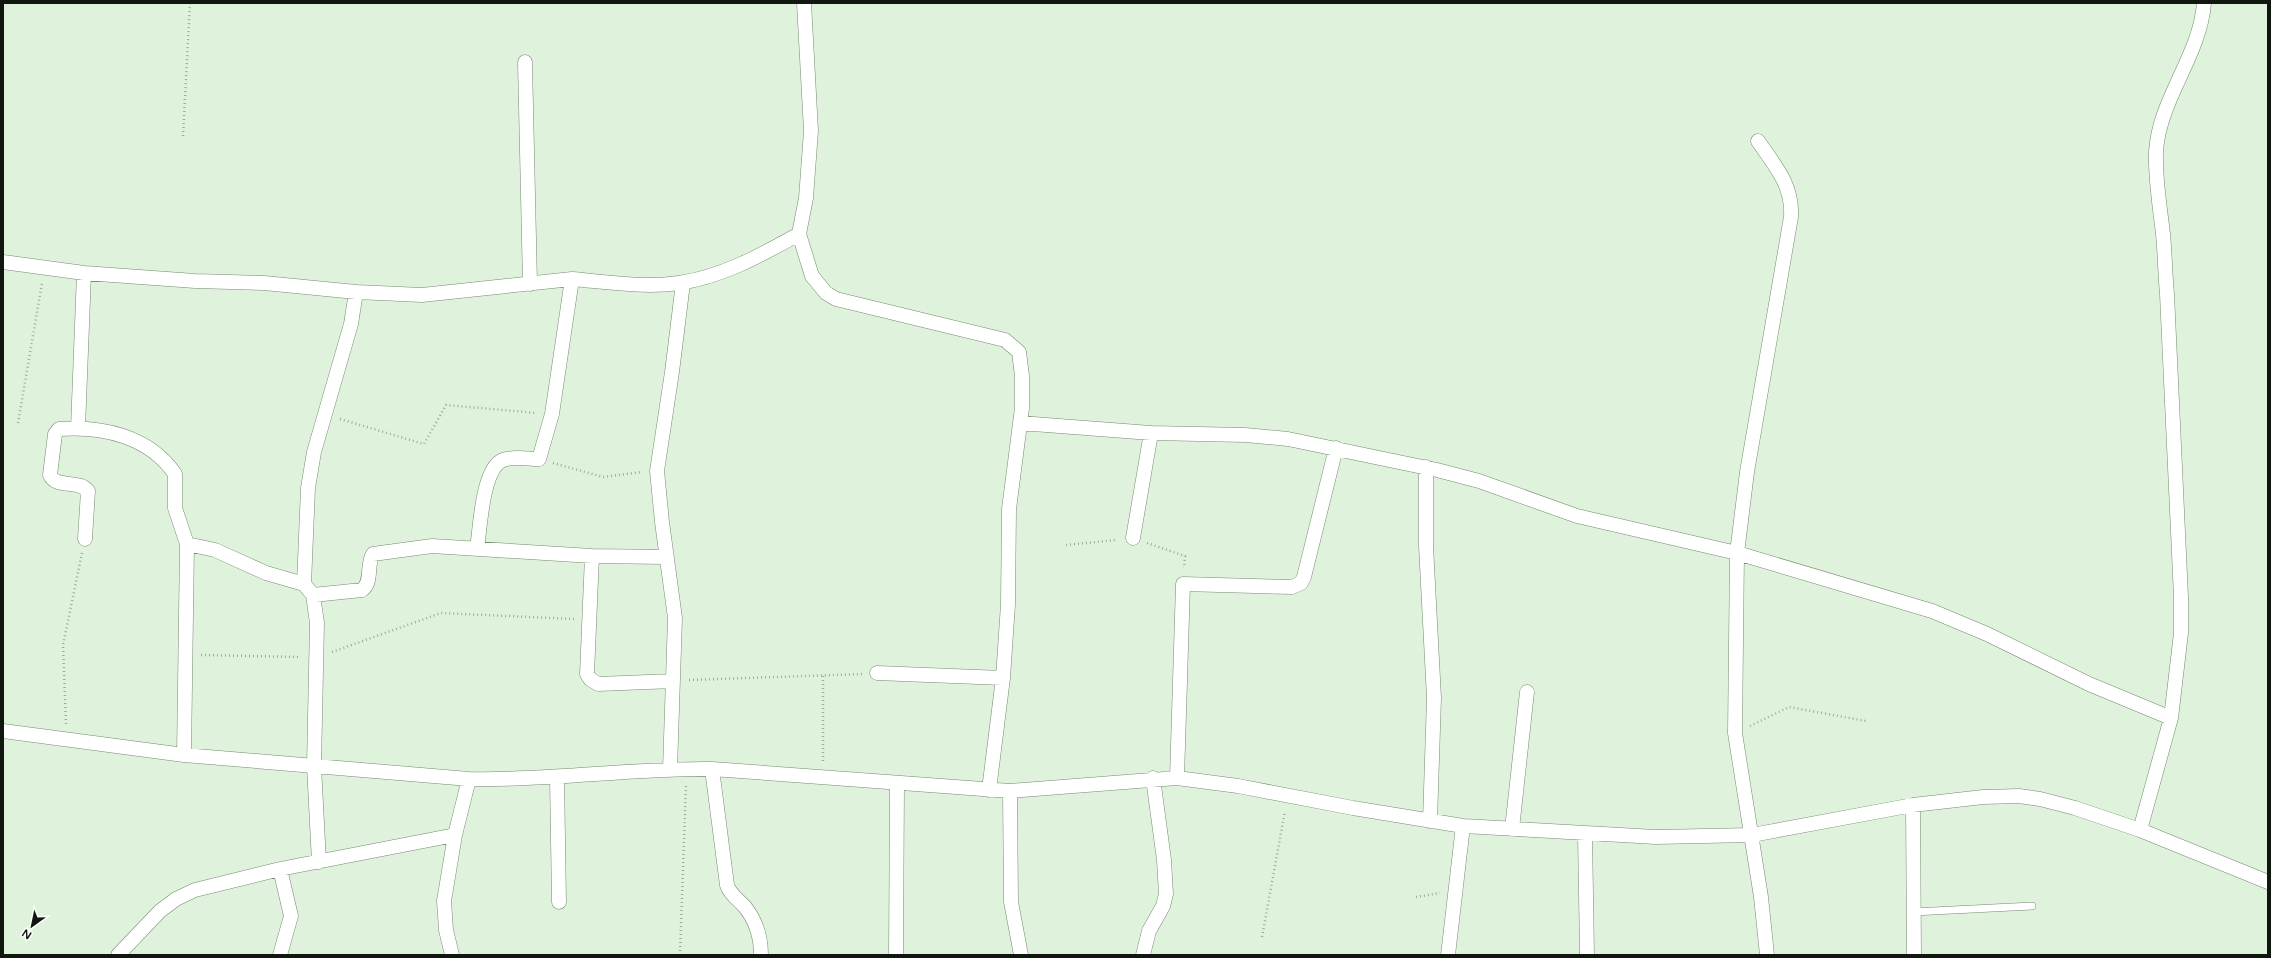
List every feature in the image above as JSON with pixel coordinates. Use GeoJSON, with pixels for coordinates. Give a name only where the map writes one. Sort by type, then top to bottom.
{"type":"FeatureCollection","features":[{"type":"Feature","properties":{"kind":"street"},"geometry":{"type":"LineString","coordinates":[[804,3],[811,131],[806,198],[799,234],[812,276],[818,285],[831,296],[900,315],[1000,338],[1012,345],[1019,352],[1022,365],[1020,423],[1009,509],[1008,604],[1003,678],[989,790]]}},
{"type":"Feature","properties":{"kind":"street"},"geometry":{"type":"LineString","coordinates":[[2140,830],[2171,718],[2181,633],[2181,597],[2169,333],[2156,151],[2160,129],[2171,95],[2188,62],[2199,32],[2204,3]]}},
{"type":"Feature","properties":{"kind":"street"},"geometry":{"type":"LineString","coordinates":[[525,62],[530,284]]}},
{"type":"Feature","properties":{"kind":"street"},"geometry":{"type":"LineString","coordinates":[[1758,141],[1783,178],[1792,201],[1792,217],[1747,472],[1737,553],[1735,733],[1752,835],[1767,955]]}},
{"type":"Feature","properties":{"kind":"street"},"geometry":{"type":"LineString","coordinates":[[3,262],[44,269],[84,273],[195,281],[264,283],[356,292],[422,295],[572,280],[652,285],[682,283],[727,270],[799,234]]}},
{"type":"Feature","properties":{"kind":"street"},"geometry":{"type":"LineString","coordinates":[[78,428],[84,273]]}},
{"type":"Feature","properties":{"kind":"street"},"geometry":{"type":"LineString","coordinates":[[477,549],[486,487],[493,468],[502,460],[539,459],[552,414],[572,280]]}},
{"type":"Feature","properties":{"kind":"street"},"geometry":{"type":"LineString","coordinates":[[670,769],[675,604],[666,557],[657,471],[672,372],[682,283]]}},
{"type":"Feature","properties":{"kind":"street"},"geometry":{"type":"LineString","coordinates":[[304,584],[308,488],[314,452],[326,415],[351,324],[356,292]]}},
{"type":"Feature","properties":{"kind":"street"},"geometry":{"type":"LineString","coordinates":[[1020,423],[1151,433],[1245,435],[1288,439],[1336,448],[1479,481],[1577,516],[1737,553],[1932,611],[1987,634],[2089,684],[2171,718]]}},
{"type":"Feature","properties":{"kind":"street"},"geometry":{"type":"LineString","coordinates":[[85,539],[88,491],[83,486],[55,481],[50,475],[55,432],[59,429],[78,428],[129,437],[156,454],[174,471],[176,477],[175,508],[187,544],[187,655],[184,755]]}},
{"type":"Feature","properties":{"kind":"street"},"geometry":{"type":"LineString","coordinates":[[1133,538],[1151,433]]}},
{"type":"Feature","properties":{"kind":"street"},"geometry":{"type":"LineString","coordinates":[[1177,778],[1183,584],[1292,587],[1301,583],[1304,577],[1336,448]]}},
{"type":"Feature","properties":{"kind":"street"},"geometry":{"type":"LineString","coordinates":[[1426,468],[1426,546],[1434,698],[1430,821]]}},
{"type":"Feature","properties":{"kind":"street"},"geometry":{"type":"LineString","coordinates":[[187,544],[215,550],[266,573],[304,584],[313,595],[317,623],[318,658],[314,766],[318,862]]}},
{"type":"Feature","properties":{"kind":"street"},"geometry":{"type":"LineString","coordinates":[[313,595],[362,590],[367,585],[371,557],[377,552],[432,546],[592,556],[666,557]]}},
{"type":"Feature","properties":{"kind":"street"},"geometry":{"type":"LineString","coordinates":[[592,556],[587,674],[594,683],[672,681]]}},
{"type":"Feature","properties":{"kind":"street"},"geometry":{"type":"LineString","coordinates":[[877,673],[1003,678]]}},
{"type":"Feature","properties":{"kind":"street"},"geometry":{"type":"LineString","coordinates":[[1512,830],[1527,692]]}},
{"type":"Feature","properties":{"kind":"street"},"geometry":{"type":"LineString","coordinates":[[3,731],[184,755],[469,779],[507,780],[670,769],[712,769],[822,776],[989,790],[1010,790],[1153,778],[1177,778],[1288,794],[1353,808],[1463,826],[1512,830],[1656,837],[1752,835],[1913,806],[1983,797],[2019,796],[2040,799],[2075,808],[2140,830],[2268,882]]}},
{"type":"Feature","properties":{"kind":"street"},"geometry":{"type":"LineString","coordinates":[[712,769],[727,885],[729,890],[754,920],[759,932],[761,955]]}},
{"type":"Feature","properties":{"kind":"street"},"geometry":{"type":"LineString","coordinates":[[557,777],[559,902]]}},
{"type":"Feature","properties":{"kind":"street"},"geometry":{"type":"LineString","coordinates":[[1143,955],[1149,931],[1163,906],[1166,894],[1164,860],[1153,778]]}},
{"type":"Feature","properties":{"kind":"street"},"geometry":{"type":"LineString","coordinates":[[452,955],[446,930],[444,901],[456,835],[469,779]]}},
{"type":"Feature","properties":{"kind":"street"},"geometry":{"type":"LineString","coordinates":[[896,955],[897,782]]}},
{"type":"Feature","properties":{"kind":"street"},"geometry":{"type":"LineString","coordinates":[[1010,790],[1011,902],[1021,955]]}},
{"type":"Feature","properties":{"kind":"street"},"geometry":{"type":"LineString","coordinates":[[1913,806],[1914,955]]}},
{"type":"Feature","properties":{"kind":"street"},"geometry":{"type":"LineString","coordinates":[[1448,955],[1463,826]]}},
{"type":"Feature","properties":{"kind":"street"},"geometry":{"type":"LineString","coordinates":[[1585,834],[1587,955]]}},
{"type":"Feature","properties":{"kind":"street"},"geometry":{"type":"LineString","coordinates":[[118,955],[152,919],[176,899],[195,890],[222,882],[280,869],[456,835]]}},
{"type":"Feature","properties":{"kind":"street"},"geometry":{"type":"LineString","coordinates":[[280,869],[291,916],[280,955]]}},
{"type":"Feature","properties":{"kind":"lane"},"geometry":{"type":"LineString","coordinates":[[1913,912],[2032,906]]}},
{"type":"Feature","properties":{"kind":"path"},"geometry":{"type":"LineString","coordinates":[[183,136],[190,3]]}},
{"type":"Feature","properties":{"kind":"path"},"geometry":{"type":"LineString","coordinates":[[18,423],[44,269]]}},
{"type":"Feature","properties":{"kind":"path"},"geometry":{"type":"LineString","coordinates":[[326,415],[424,444],[446,406],[552,414]]}},
{"type":"Feature","properties":{"kind":"path"},"geometry":{"type":"LineString","coordinates":[[539,459],[603,477],[657,471]]}},
{"type":"Feature","properties":{"kind":"path"},"geometry":{"type":"LineString","coordinates":[[1066,546],[1133,538],[1185,556],[1183,584]]}},
{"type":"Feature","properties":{"kind":"path"},"geometry":{"type":"LineString","coordinates":[[67,740],[63,645],[85,539]]}},
{"type":"Feature","properties":{"kind":"path"},"geometry":{"type":"LineString","coordinates":[[187,655],[318,658],[441,613],[589,620]]}},
{"type":"Feature","properties":{"kind":"path"},"geometry":{"type":"LineString","coordinates":[[672,681],[877,673]]}},
{"type":"Feature","properties":{"kind":"path"},"geometry":{"type":"LineString","coordinates":[[822,776],[823,676]]}},
{"type":"Feature","properties":{"kind":"path"},"geometry":{"type":"LineString","coordinates":[[1735,733],[1789,707],[1866,722]]}},
{"type":"Feature","properties":{"kind":"path"},"geometry":{"type":"LineString","coordinates":[[680,955],[686,769]]}},
{"type":"Feature","properties":{"kind":"path"},"geometry":{"type":"LineString","coordinates":[[1262,937],[1288,794]]}},
{"type":"Feature","properties":{"kind":"path"},"geometry":{"type":"LineString","coordinates":[[1416,897],[1456,890]]}}]}
